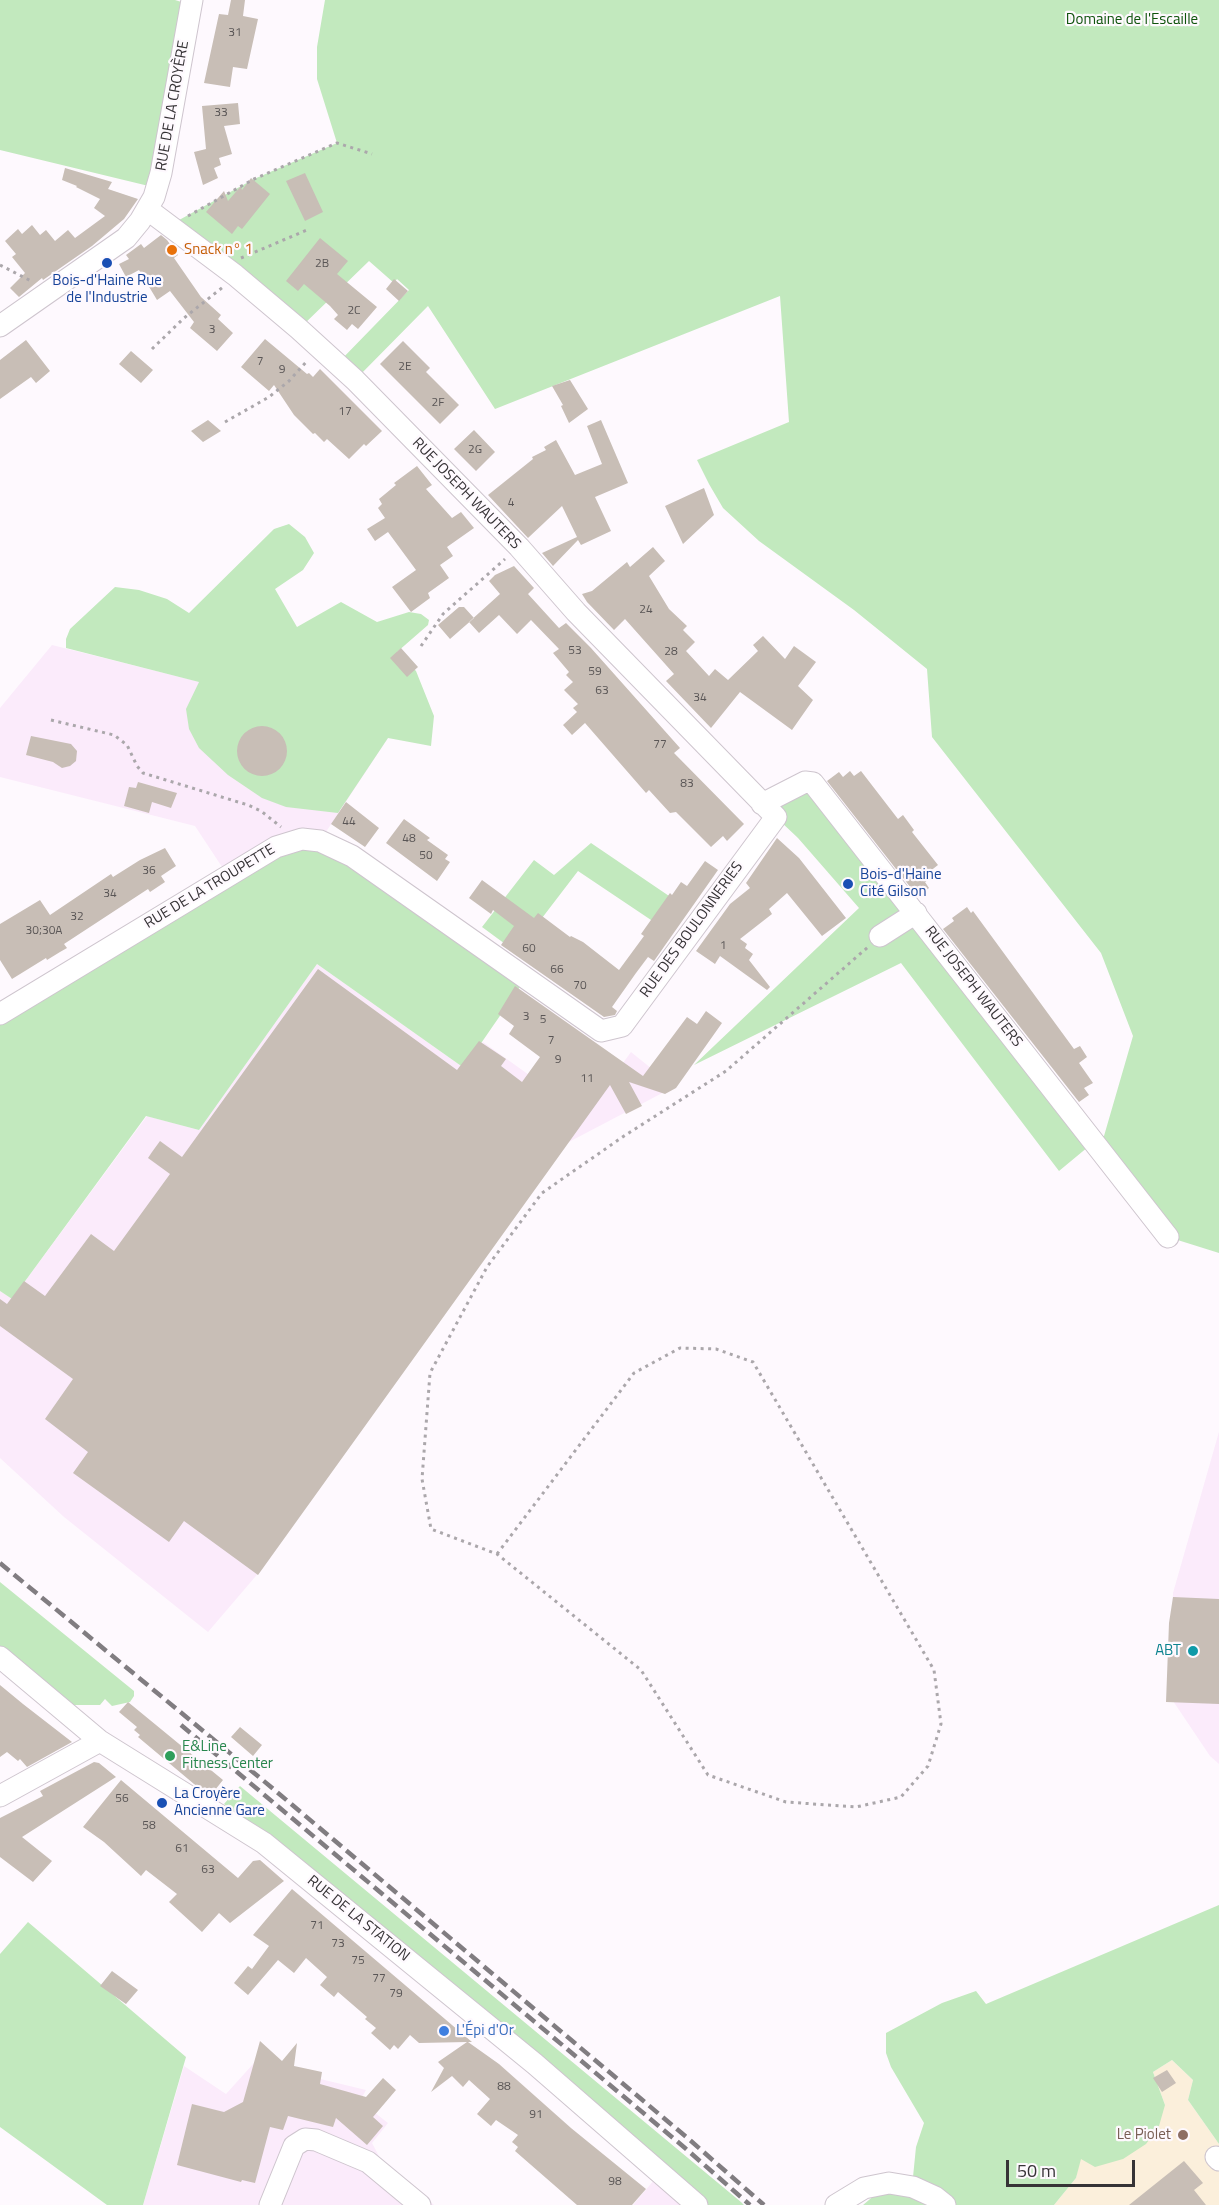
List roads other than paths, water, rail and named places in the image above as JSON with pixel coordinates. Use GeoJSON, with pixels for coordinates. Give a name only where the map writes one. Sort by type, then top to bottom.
{"type":"FeatureCollection","features":[{"type":"Feature","properties":{"kind":"street","name":"RUE DE LA CROYÈRE"},"geometry":{"type":"LineString","coordinates":[[0,326],[126,238],[140,221],[154,197],[161,173],[192,0]]}},
{"type":"Feature","properties":{"kind":"street","name":"RUE JOSEPH WAUTERS"},"geometry":{"type":"LineString","coordinates":[[147,209],[229,270],[355,380],[519,547],[576,612],[769,810],[805,782],[813,783],[1168,1237]]}},
{"type":"Feature","properties":{"kind":"street","name":"RUE DES BOULONNERIES"},"geometry":{"type":"LineString","coordinates":[[601,1031],[622,1026],[769,810]]}},
{"type":"Feature","properties":{"kind":"street","name":"RUE DE LA TROUPETTE"},"geometry":{"type":"LineString","coordinates":[[0,1014],[276,847],[302,839],[320,841],[352,856],[601,1031]]}},
{"type":"Feature","properties":{"kind":"street"},"geometry":{"type":"LineString","coordinates":[[880,936],[916,914]]}},
{"type":"Feature","properties":{"kind":"street","name":"RUE DE LA STATION"},"geometry":{"type":"LineString","coordinates":[[0,1657],[100,1741],[264,1843],[435,1981],[685,2201]]}},
{"type":"Feature","properties":{"kind":"street"},"geometry":{"type":"LineString","coordinates":[[0,1796],[100,1741]]}},
{"type":"Feature","properties":{"kind":"street"},"geometry":{"type":"LineString","coordinates":[[270,2205],[294,2146],[305,2139],[316,2140],[368,2162],[420,2205]]}},
{"type":"Feature","properties":{"kind":"street"},"geometry":{"type":"LineString","coordinates":[[836,2205],[864,2188],[889,2183],[913,2187],[935,2197],[945,2205]]}},
{"type":"Feature","properties":{"kind":"railway"},"geometry":{"type":"LineString","coordinates":[[0,1563],[271,1787],[764,2205]]}},
{"type":"Feature","properties":{"kind":"railway"},"geometry":{"type":"LineString","coordinates":[[181,1725],[750,2205]]}},
{"type":"Feature","properties":{"kind":"place","name":"Snack n° 1"},"geometry":{"type":"Point","coordinates":[172,250]}},
{"type":"Feature","properties":{"kind":"place","name":"Bois-d'Haine Rue de l'Industrie"},"geometry":{"type":"Point","coordinates":[107,263]}},
{"type":"Feature","properties":{"kind":"place","name":"Bois-d'Haine Cité Gilson"},"geometry":{"type":"Point","coordinates":[848,884]}},
{"type":"Feature","properties":{"kind":"place","name":"ABT"},"geometry":{"type":"Point","coordinates":[1193,1651]}},
{"type":"Feature","properties":{"kind":"place","name":"E&Line Fitness Center"},"geometry":{"type":"Point","coordinates":[170,1756]}},
{"type":"Feature","properties":{"kind":"place","name":"La Croyère Ancienne Gare"},"geometry":{"type":"Point","coordinates":[162,1803]}},
{"type":"Feature","properties":{"kind":"place","name":"L'Épi d'Or"},"geometry":{"type":"Point","coordinates":[444,2031]}},
{"type":"Feature","properties":{"kind":"place","name":"Le Piolet"},"geometry":{"type":"Point","coordinates":[1183,2135]}},
{"type":"Feature","properties":{"kind":"park label","name":"Domaine de l'Escaille"},"geometry":{"type":"Point","coordinates":[1132,20]}}]}
